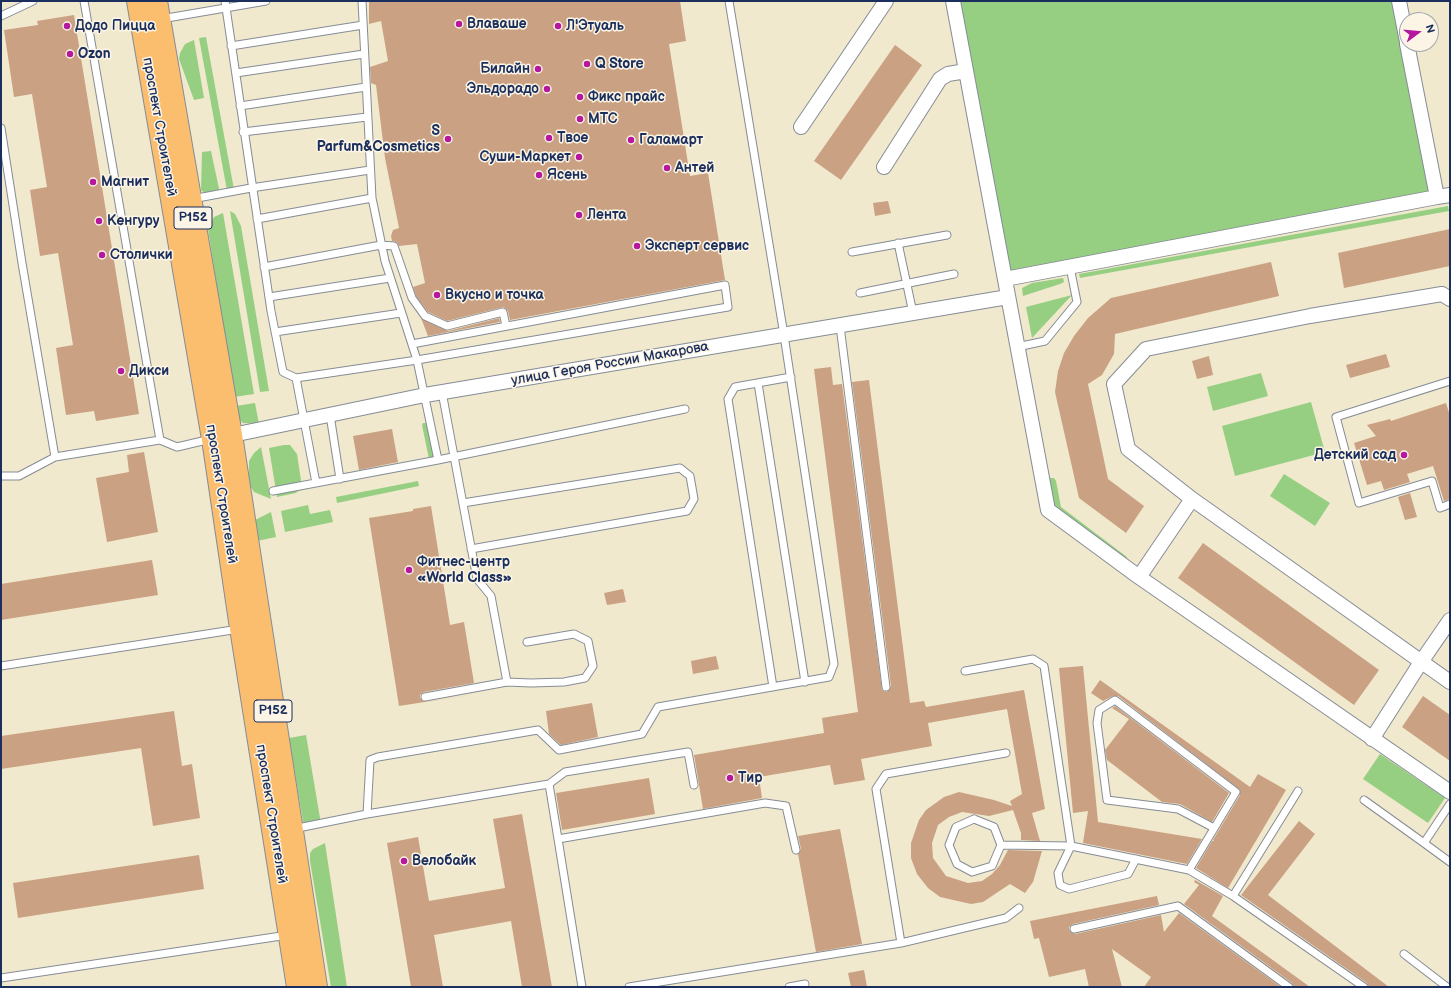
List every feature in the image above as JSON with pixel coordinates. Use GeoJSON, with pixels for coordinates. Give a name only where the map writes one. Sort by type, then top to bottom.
{"type":"FeatureCollection","features":[{"type":"Feature","properties":{"kind":"main road","name":"проспект Строителей"},"geometry":{"type":"LineString","coordinates":[[138,1],[222,437],[292,829],[316,987]]}},
{"type":"Feature","properties":{"kind":"main road","name":"проспект Строителей"},"geometry":{"type":"LineString","coordinates":[[157,10],[190,200],[222,437],[241,628],[298,987]]}},
{"type":"Feature","properties":{"kind":"street"},"geometry":{"type":"LineString","coordinates":[[801,127],[886,1]]}},
{"type":"Feature","properties":{"kind":"street"},"geometry":{"type":"LineString","coordinates":[[953,1],[1048,510],[1139,577],[1450,792]]}},
{"type":"Feature","properties":{"kind":"street"},"geometry":{"type":"LineString","coordinates":[[1399,1],[1401,12]]}},
{"type":"Feature","properties":{"kind":"street"},"geometry":{"type":"LineString","coordinates":[[1005,279],[1443,196],[1409,52]]}},
{"type":"Feature","properties":{"kind":"street"},"geometry":{"type":"LineString","coordinates":[[884,167],[940,79],[948,74],[966,71]]}},
{"type":"Feature","properties":{"kind":"street"},"geometry":{"type":"LineString","coordinates":[[1450,299],[1442,294],[1341,311],[1146,349],[1114,384],[1128,449],[1192,499],[1450,682]]}},
{"type":"Feature","properties":{"kind":"street","name":"улица Героя России Макарова"},"geometry":{"type":"LineString","coordinates":[[222,437],[425,395],[1008,297]]}},
{"type":"Feature","properties":{"kind":"street"},"geometry":{"type":"LineString","coordinates":[[1139,577],[1192,499]]}},
{"type":"Feature","properties":{"kind":"street"},"geometry":{"type":"LineString","coordinates":[[1372,739],[1421,662],[1450,620]]}},
{"type":"Feature","properties":{"kind":"lane"},"geometry":{"type":"LineString","coordinates":[[1,16],[32,1]]}},
{"type":"Feature","properties":{"kind":"lane"},"geometry":{"type":"LineString","coordinates":[[84,1],[160,440]]}},
{"type":"Feature","properties":{"kind":"lane"},"geometry":{"type":"LineString","coordinates":[[157,10],[266,1]]}},
{"type":"Feature","properties":{"kind":"lane"},"geometry":{"type":"LineString","coordinates":[[362,1],[372,198],[380,245],[417,360],[438,460]]}},
{"type":"Feature","properties":{"kind":"lane"},"geometry":{"type":"LineString","coordinates":[[368,814],[370,760],[378,757],[538,730],[558,750],[642,734],[658,707],[829,677],[834,664],[791,377],[729,1]]}},
{"type":"Feature","properties":{"kind":"lane"},"geometry":{"type":"LineString","coordinates":[[225,4],[236,73],[251,188],[283,372],[296,378],[417,360],[728,307],[725,285],[412,344]]}},
{"type":"Feature","properties":{"kind":"lane"},"geometry":{"type":"LineString","coordinates":[[231,46],[363,25]]}},
{"type":"Feature","properties":{"kind":"lane"},"geometry":{"type":"LineString","coordinates":[[236,73],[364,54]]}},
{"type":"Feature","properties":{"kind":"lane"},"geometry":{"type":"LineString","coordinates":[[240,106],[366,87]]}},
{"type":"Feature","properties":{"kind":"lane"},"geometry":{"type":"LineString","coordinates":[[243,132],[367,117]]}},
{"type":"Feature","properties":{"kind":"lane"},"geometry":{"type":"LineString","coordinates":[[1,128],[54,457]]}},
{"type":"Feature","properties":{"kind":"lane"},"geometry":{"type":"LineString","coordinates":[[190,200],[251,188],[370,170]]}},
{"type":"Feature","properties":{"kind":"lane"},"geometry":{"type":"LineString","coordinates":[[257,219],[372,198]]}},
{"type":"Feature","properties":{"kind":"lane"},"geometry":{"type":"LineString","coordinates":[[852,252],[947,235]]}},
{"type":"Feature","properties":{"kind":"lane"},"geometry":{"type":"LineString","coordinates":[[898,243],[913,313]]}},
{"type":"Feature","properties":{"kind":"lane"},"geometry":{"type":"LineString","coordinates":[[264,267],[380,245],[394,246],[412,298],[425,316],[447,326],[503,312],[506,326]]}},
{"type":"Feature","properties":{"kind":"lane"},"geometry":{"type":"LineString","coordinates":[[1017,347],[1045,341],[1078,302],[1070,267]]}},
{"type":"Feature","properties":{"kind":"lane"},"geometry":{"type":"LineString","coordinates":[[860,293],[954,274]]}},
{"type":"Feature","properties":{"kind":"lane"},"geometry":{"type":"LineString","coordinates":[[269,297],[390,278]]}},
{"type":"Feature","properties":{"kind":"lane"},"geometry":{"type":"LineString","coordinates":[[275,332],[402,313]]}},
{"type":"Feature","properties":{"kind":"lane"},"geometry":{"type":"LineString","coordinates":[[840,326],[886,688]]}},
{"type":"Feature","properties":{"kind":"lane"},"geometry":{"type":"LineString","coordinates":[[773,687],[728,399],[735,387],[791,377]]}},
{"type":"Feature","properties":{"kind":"lane"},"geometry":{"type":"LineString","coordinates":[[296,378],[316,483]]}},
{"type":"Feature","properties":{"kind":"lane"},"geometry":{"type":"LineString","coordinates":[[1450,381],[1336,417],[1359,503],[1432,481],[1440,508],[1450,504]]}},
{"type":"Feature","properties":{"kind":"lane"},"geometry":{"type":"LineString","coordinates":[[758,383],[805,682]]}},
{"type":"Feature","properties":{"kind":"lane"},"geometry":{"type":"LineString","coordinates":[[442,392],[477,580],[492,596],[507,682]]}},
{"type":"Feature","properties":{"kind":"lane"},"geometry":{"type":"LineString","coordinates":[[273,491],[438,460],[685,409]]}},
{"type":"Feature","properties":{"kind":"lane"},"geometry":{"type":"LineString","coordinates":[[330,415],[340,478]]}},
{"type":"Feature","properties":{"kind":"lane"},"geometry":{"type":"LineString","coordinates":[[1,476],[19,476],[54,457],[160,440],[177,447],[222,437]]}},
{"type":"Feature","properties":{"kind":"lane"},"geometry":{"type":"LineString","coordinates":[[463,503],[680,468],[690,476],[694,499],[687,511],[471,549]]}},
{"type":"Feature","properties":{"kind":"lane"},"geometry":{"type":"LineString","coordinates":[[1,666],[241,628]]}},
{"type":"Feature","properties":{"kind":"lane"},"geometry":{"type":"LineString","coordinates":[[425,697],[507,682],[564,682],[585,678],[593,666],[588,640],[574,634],[528,642]]}},
{"type":"Feature","properties":{"kind":"lane"},"geometry":{"type":"LineString","coordinates":[[965,671],[1033,659],[1044,666],[1071,846],[1058,873],[1060,885],[1068,889],[1128,874],[1136,859]]}},
{"type":"Feature","properties":{"kind":"lane"},"geometry":{"type":"LineString","coordinates":[[1189,870],[1236,792],[1115,700],[1099,710],[1097,723],[1107,800],[1178,809],[1214,828]]}},
{"type":"Feature","properties":{"kind":"lane"},"geometry":{"type":"LineString","coordinates":[[292,829],[368,814],[550,784],[565,772],[688,752],[694,785]]}},
{"type":"Feature","properties":{"kind":"lane"},"geometry":{"type":"LineString","coordinates":[[901,943],[876,789],[886,774],[1006,753]]}},
{"type":"Feature","properties":{"kind":"lane"},"geometry":{"type":"LineString","coordinates":[[550,784],[582,987]]}},
{"type":"Feature","properties":{"kind":"lane"},"geometry":{"type":"LineString","coordinates":[[1233,896],[1298,791]]}},
{"type":"Feature","properties":{"kind":"lane"},"geometry":{"type":"LineString","coordinates":[[1364,800],[1450,862]]}},
{"type":"Feature","properties":{"kind":"lane"},"geometry":{"type":"LineString","coordinates":[[558,839],[765,803],[786,806],[796,850]]}},
{"type":"Feature","properties":{"kind":"lane"},"geometry":{"type":"LineString","coordinates":[[1424,843],[1450,804]]}},
{"type":"Feature","properties":{"kind":"lane"},"geometry":{"type":"LineString","coordinates":[[974,819],[994,827],[1001,846],[992,866],[972,872],[957,864],[949,845],[956,827],[974,819]]}},
{"type":"Feature","properties":{"kind":"lane"},"geometry":{"type":"LineString","coordinates":[[1001,846],[1071,846],[1189,870],[1233,896],[1364,987]]}},
{"type":"Feature","properties":{"kind":"lane"},"geometry":{"type":"LineString","coordinates":[[1074,929],[1178,906],[1289,987]]}},
{"type":"Feature","properties":{"kind":"lane"},"geometry":{"type":"LineString","coordinates":[[629,987],[901,943],[1006,918],[1019,908]]}},
{"type":"Feature","properties":{"kind":"lane"},"geometry":{"type":"LineString","coordinates":[[1,978],[290,935]]}},
{"type":"Feature","properties":{"kind":"lane"},"geometry":{"type":"LineString","coordinates":[[1404,954],[1447,987]]}},
{"type":"Feature","properties":{"kind":"lane"},"geometry":{"type":"LineString","coordinates":[[789,987],[805,984]]}},
{"type":"Feature","properties":{"kind":"green space"},"geometry":{"type":"Polygon","coordinates":[[[955,1],[1396,1],[1399,17],[1399,52],[1406,52],[1433,194],[1009,276],[955,1]]]}},
{"type":"Feature","properties":{"kind":"green space"},"geometry":{"type":"Polygon","coordinates":[[[206,37],[235,195],[228,196],[199,38],[206,37]]]}},
{"type":"Feature","properties":{"kind":"green space"},"geometry":{"type":"Polygon","coordinates":[[[194,40],[204,98],[194,100],[179,59],[180,53],[185,44],[194,40]]]}},
{"type":"Feature","properties":{"kind":"green space"},"geometry":{"type":"Polygon","coordinates":[[[211,151],[221,198],[210,198],[201,190],[202,152],[211,151]]]}},
{"type":"Feature","properties":{"kind":"green space"},"geometry":{"type":"Polygon","coordinates":[[[1448,206],[1449,211],[1080,278],[1079,274],[1448,206]]]}},
{"type":"Feature","properties":{"kind":"green space"},"geometry":{"type":"Polygon","coordinates":[[[230,211],[235,214],[241,226],[269,391],[260,392],[230,211]]]}},
{"type":"Feature","properties":{"kind":"green space"},"geometry":{"type":"Polygon","coordinates":[[[223,213],[254,394],[234,397],[208,229],[214,217],[223,213]]]}},
{"type":"Feature","properties":{"kind":"green space"},"geometry":{"type":"Polygon","coordinates":[[[1063,278],[1064,282],[1060,284],[1023,296],[1022,288],[1032,283],[1063,278]]]}},
{"type":"Feature","properties":{"kind":"green space"},"geometry":{"type":"Polygon","coordinates":[[[1072,295],[1032,338],[1026,307],[1072,295]]]}},
{"type":"Feature","properties":{"kind":"green space"},"geometry":{"type":"Polygon","coordinates":[[[1261,373],[1268,396],[1213,411],[1207,387],[1261,373]]]}},
{"type":"Feature","properties":{"kind":"green space"},"geometry":{"type":"Polygon","coordinates":[[[1311,402],[1325,452],[1235,476],[1222,426],[1311,402]]]}},
{"type":"Feature","properties":{"kind":"green space"},"geometry":{"type":"Polygon","coordinates":[[[255,403],[259,424],[243,423],[239,419],[236,406],[255,403]]]}},
{"type":"Feature","properties":{"kind":"green space"},"geometry":{"type":"Polygon","coordinates":[[[423,423],[427,423],[436,458],[429,459],[422,425],[423,423]]]}},
{"type":"Feature","properties":{"kind":"green space"},"geometry":{"type":"Polygon","coordinates":[[[290,445],[297,454],[302,487],[296,493],[277,497],[269,448],[290,445]]]}},
{"type":"Feature","properties":{"kind":"green space"},"geometry":{"type":"Polygon","coordinates":[[[261,447],[271,499],[254,492],[249,484],[249,461],[254,453],[261,447]]]}},
{"type":"Feature","properties":{"kind":"green space"},"geometry":{"type":"Polygon","coordinates":[[[1284,474],[1330,503],[1315,526],[1270,496],[1284,474]]]}},
{"type":"Feature","properties":{"kind":"green space"},"geometry":{"type":"Polygon","coordinates":[[[1049,478],[1054,478],[1056,481],[1061,507],[1127,557],[1126,561],[1054,509],[1049,478]]]}},
{"type":"Feature","properties":{"kind":"green space"},"geometry":{"type":"Polygon","coordinates":[[[418,481],[419,486],[337,503],[336,497],[418,481]]]}},
{"type":"Feature","properties":{"kind":"green space"},"geometry":{"type":"Polygon","coordinates":[[[308,505],[310,514],[330,510],[333,522],[285,532],[281,511],[308,505]]]}},
{"type":"Feature","properties":{"kind":"green space"},"geometry":{"type":"Polygon","coordinates":[[[271,512],[276,537],[257,541],[255,520],[271,512]]]}},
{"type":"Feature","properties":{"kind":"green space"},"geometry":{"type":"Polygon","coordinates":[[[306,735],[321,824],[304,827],[289,738],[306,735]]]}},
{"type":"Feature","properties":{"kind":"green space"},"geometry":{"type":"Polygon","coordinates":[[[1380,754],[1445,798],[1428,823],[1363,779],[1380,754]]]}},
{"type":"Feature","properties":{"kind":"green space"},"geometry":{"type":"Polygon","coordinates":[[[325,843],[347,987],[331,987],[310,861],[310,853],[313,849],[325,843]]]}},
{"type":"Feature","properties":{"kind":"building","name":"Ясень"},"geometry":{"type":"Polygon","coordinates":[[[369,1],[680,1],[686,41],[669,44],[690,176],[708,173],[725,280],[510,320],[508,311],[504,307],[447,321],[428,312],[416,296],[413,287],[425,283],[417,244],[399,246],[397,242],[392,241],[391,236],[393,230],[399,228],[385,158],[376,85],[371,83],[370,67],[388,61],[381,21],[369,24],[369,1]]]}},
{"type":"Feature","properties":{"kind":"building"},"geometry":{"type":"Polygon","coordinates":[[[74,15],[139,414],[96,421],[94,411],[66,415],[56,348],[73,345],[58,253],[40,256],[30,190],[47,187],[32,94],[14,97],[4,30],[38,25],[37,21],[74,15]]]}},
{"type":"Feature","properties":{"kind":"building"},"geometry":{"type":"Polygon","coordinates":[[[895,45],[922,65],[841,180],[814,161],[895,45]]]}},
{"type":"Feature","properties":{"kind":"building"},"geometry":{"type":"Polygon","coordinates":[[[888,201],[891,213],[875,216],[873,203],[888,201]]]}},
{"type":"Feature","properties":{"kind":"building"},"geometry":{"type":"Polygon","coordinates":[[[1450,229],[1450,266],[1344,288],[1338,253],[1450,229]]]}},
{"type":"Feature","properties":{"kind":"building"},"geometry":{"type":"Polygon","coordinates":[[[1271,262],[1279,296],[1115,334],[1114,354],[1102,375],[1088,384],[1108,479],[1144,506],[1126,533],[1079,498],[1055,392],[1058,371],[1064,353],[1074,336],[1088,318],[1111,298],[1271,262]]]}},
{"type":"Feature","properties":{"kind":"building"},"geometry":{"type":"Polygon","coordinates":[[[421,318],[448,331],[499,318],[500,322],[428,336],[421,318]]]}},
{"type":"Feature","properties":{"kind":"building"},"geometry":{"type":"Polygon","coordinates":[[[1386,354],[1390,367],[1350,378],[1346,365],[1386,354]]]}},
{"type":"Feature","properties":{"kind":"building"},"geometry":{"type":"Polygon","coordinates":[[[1209,356],[1213,375],[1197,379],[1192,361],[1209,356]]]}},
{"type":"Feature","properties":{"kind":"building"},"geometry":{"type":"Polygon","coordinates":[[[831,367],[833,385],[842,384],[882,690],[887,692],[891,686],[852,382],[869,380],[910,703],[924,701],[926,707],[1024,690],[1045,809],[1032,813],[1040,841],[1021,840],[1021,833],[1013,810],[989,816],[962,812],[949,817],[938,825],[932,843],[933,858],[946,876],[968,883],[982,881],[992,874],[1000,865],[1008,850],[1042,851],[1033,882],[1025,893],[1010,884],[983,902],[971,904],[940,897],[928,888],[917,874],[911,858],[911,843],[919,820],[926,810],[944,797],[959,792],[994,800],[1012,806],[1010,801],[1022,794],[1007,709],[928,723],[932,746],[861,759],[865,780],[834,785],[830,765],[759,777],[762,798],[703,809],[694,755],[824,733],[822,718],[858,712],[814,369],[831,367]]]}},
{"type":"Feature","properties":{"kind":"building","name":"Детский сад"},"geometry":{"type":"Polygon","coordinates":[[[1446,403],[1450,416],[1450,499],[1444,501],[1433,466],[1407,474],[1410,482],[1384,490],[1381,481],[1367,485],[1354,443],[1376,436],[1367,425],[1390,419],[1391,421],[1446,403]]]}},
{"type":"Feature","properties":{"kind":"building"},"geometry":{"type":"Polygon","coordinates":[[[392,429],[398,462],[359,470],[353,436],[392,429]]]}},
{"type":"Feature","properties":{"kind":"building"},"geometry":{"type":"Polygon","coordinates":[[[144,452],[158,532],[107,542],[96,478],[129,472],[127,455],[144,452]]]}},
{"type":"Feature","properties":{"kind":"building"},"geometry":{"type":"Polygon","coordinates":[[[1410,493],[1417,517],[1405,520],[1398,497],[1410,493]]]}},
{"type":"Feature","properties":{"kind":"building","name":"Фитнес-центр «World Class»"},"geometry":{"type":"Polygon","coordinates":[[[431,506],[450,625],[464,622],[474,683],[424,692],[420,695],[420,698],[426,702],[399,706],[369,518],[413,511],[413,509],[431,506]]]}},
{"type":"Feature","properties":{"kind":"building"},"geometry":{"type":"Polygon","coordinates":[[[1203,543],[1379,670],[1354,705],[1178,578],[1203,543]]]}},
{"type":"Feature","properties":{"kind":"building"},"geometry":{"type":"Polygon","coordinates":[[[152,560],[158,595],[1,620],[1,584],[152,560]]]}},
{"type":"Feature","properties":{"kind":"building"},"geometry":{"type":"Polygon","coordinates":[[[623,589],[626,602],[607,605],[604,593],[623,589]]]}},
{"type":"Feature","properties":{"kind":"building"},"geometry":{"type":"Polygon","coordinates":[[[716,656],[719,669],[693,674],[691,661],[716,656]]]}},
{"type":"Feature","properties":{"kind":"building"},"geometry":{"type":"Polygon","coordinates":[[[1083,666],[1098,822],[1202,839],[1187,864],[1083,843],[1088,811],[1073,813],[1059,668],[1083,666]]]}},
{"type":"Feature","properties":{"kind":"building"},"geometry":{"type":"Polygon","coordinates":[[[1100,680],[1250,787],[1258,774],[1286,790],[1228,888],[1196,868],[1212,841],[1214,841],[1213,840],[1240,795],[1240,790],[1118,696],[1113,696],[1103,701],[1091,693],[1100,680]]]}},
{"type":"Feature","properties":{"kind":"building"},"geometry":{"type":"Polygon","coordinates":[[[1423,696],[1450,715],[1450,761],[1402,727],[1423,696]]]}},
{"type":"Feature","properties":{"kind":"building"},"geometry":{"type":"Polygon","coordinates":[[[592,703],[598,737],[561,745],[549,734],[546,711],[592,703]]]}},
{"type":"Feature","properties":{"kind":"building"},"geometry":{"type":"Polygon","coordinates":[[[1115,706],[1229,793],[1212,822],[1180,804],[1162,802],[1107,760],[1105,750],[1129,719],[1112,708],[1115,706]]]}},
{"type":"Feature","properties":{"kind":"building"},"geometry":{"type":"Polygon","coordinates":[[[174,711],[182,766],[192,764],[200,818],[153,826],[141,748],[1,769],[1,736],[174,711]]]}},
{"type":"Feature","properties":{"kind":"building"},"geometry":{"type":"Polygon","coordinates":[[[649,778],[655,814],[562,830],[556,793],[649,778]]]}},
{"type":"Feature","properties":{"kind":"building"},"geometry":{"type":"Polygon","coordinates":[[[522,814],[552,987],[522,987],[511,921],[434,935],[443,987],[411,987],[387,843],[418,837],[429,901],[505,888],[493,819],[522,814]]]}},
{"type":"Feature","properties":{"kind":"building"},"geometry":{"type":"Polygon","coordinates":[[[1299,821],[1315,834],[1268,895],[1389,987],[1369,987],[1367,983],[1241,895],[1299,821]]]}},
{"type":"Feature","properties":{"kind":"building"},"geometry":{"type":"Polygon","coordinates":[[[840,829],[862,944],[816,952],[798,854],[801,849],[798,836],[840,829]]]}},
{"type":"Feature","properties":{"kind":"building"},"geometry":{"type":"Polygon","coordinates":[[[199,855],[204,889],[18,918],[13,883],[199,855]]]}},
{"type":"Feature","properties":{"kind":"building"},"geometry":{"type":"Polygon","coordinates":[[[1195,880],[1223,896],[1212,916],[1310,987],[1294,987],[1292,983],[1184,904],[1199,885],[1194,882],[1195,880]]]}},
{"type":"Feature","properties":{"kind":"building"},"geometry":{"type":"Polygon","coordinates":[[[1157,896],[1159,905],[1073,924],[1069,927],[1069,930],[1075,934],[1161,915],[1164,932],[1179,913],[1281,987],[1144,987],[1151,977],[1112,949],[1122,987],[1089,987],[1085,969],[1049,977],[1039,938],[1034,939],[1030,921],[1157,896]]]}},
{"type":"Feature","properties":{"kind":"building"},"geometry":{"type":"Polygon","coordinates":[[[864,970],[867,987],[851,987],[848,973],[864,970]]]}},
{"type":"Feature","properties":{"kind":"place","name":"Влаваше"},"geometry":{"type":"Point","coordinates":[459,24]}},
{"type":"Feature","properties":{"kind":"place","name":"Додо Пицца"},"geometry":{"type":"Point","coordinates":[67,26]}},
{"type":"Feature","properties":{"kind":"place","name":"Л'Этуаль"},"geometry":{"type":"Point","coordinates":[558,26]}},
{"type":"Feature","properties":{"kind":"place","name":"Ozon"},"geometry":{"type":"Point","coordinates":[70,54]}},
{"type":"Feature","properties":{"kind":"place","name":"Q Store"},"geometry":{"type":"Point","coordinates":[587,64]}},
{"type":"Feature","properties":{"kind":"place","name":"Билайн"},"geometry":{"type":"Point","coordinates":[538,69]}},
{"type":"Feature","properties":{"kind":"place","name":"Эльдорадо"},"geometry":{"type":"Point","coordinates":[547,89]}},
{"type":"Feature","properties":{"kind":"place","name":"Фикс прайс"},"geometry":{"type":"Point","coordinates":[580,97]}},
{"type":"Feature","properties":{"kind":"place","name":"МТС"},"geometry":{"type":"Point","coordinates":[580,119]}},
{"type":"Feature","properties":{"kind":"place","name":"Твое"},"geometry":{"type":"Point","coordinates":[549,138]}},
{"type":"Feature","properties":{"kind":"place","name":"S Parfum&Cosmetics"},"geometry":{"type":"Point","coordinates":[448,139]}},
{"type":"Feature","properties":{"kind":"place","name":"Галамарт"},"geometry":{"type":"Point","coordinates":[631,140]}},
{"type":"Feature","properties":{"kind":"place","name":"Суши-Маркет"},"geometry":{"type":"Point","coordinates":[579,157]}},
{"type":"Feature","properties":{"kind":"place","name":"Антей"},"geometry":{"type":"Point","coordinates":[667,168]}},
{"type":"Feature","properties":{"kind":"place","name":"Ясень"},"geometry":{"type":"Point","coordinates":[539,175]}},
{"type":"Feature","properties":{"kind":"place","name":"Магнит"},"geometry":{"type":"Point","coordinates":[93,182]}},
{"type":"Feature","properties":{"kind":"place","name":"Лента"},"geometry":{"type":"Point","coordinates":[579,215]}},
{"type":"Feature","properties":{"kind":"place","name":"Кенгуру"},"geometry":{"type":"Point","coordinates":[99,221]}},
{"type":"Feature","properties":{"kind":"place","name":"Эксперт сервис"},"geometry":{"type":"Point","coordinates":[637,246]}},
{"type":"Feature","properties":{"kind":"place","name":"Столички"},"geometry":{"type":"Point","coordinates":[102,255]}},
{"type":"Feature","properties":{"kind":"place","name":"Вкусно и точка"},"geometry":{"type":"Point","coordinates":[437,295]}},
{"type":"Feature","properties":{"kind":"place","name":"Дикси"},"geometry":{"type":"Point","coordinates":[121,371]}},
{"type":"Feature","properties":{"kind":"place","name":"Детский сад"},"geometry":{"type":"Point","coordinates":[1404,455]}},
{"type":"Feature","properties":{"kind":"place","name":"Фитнес-центр «World Class»"},"geometry":{"type":"Point","coordinates":[409,570]}},
{"type":"Feature","properties":{"kind":"place","name":"Тир"},"geometry":{"type":"Point","coordinates":[730,778]}},
{"type":"Feature","properties":{"kind":"place","name":"Велобайк"},"geometry":{"type":"Point","coordinates":[404,861]}}]}
